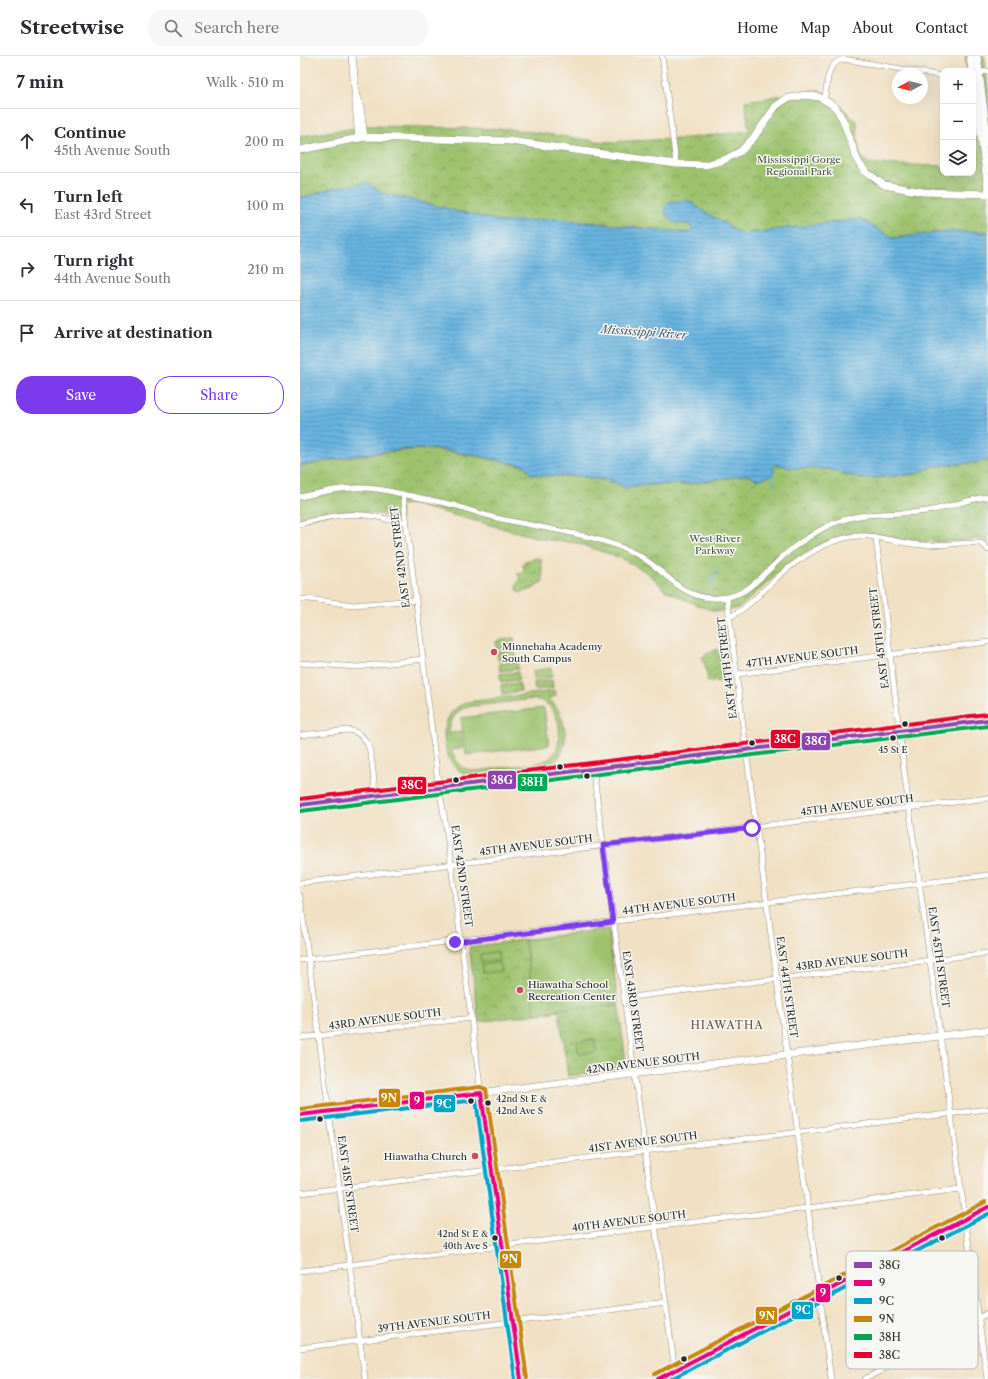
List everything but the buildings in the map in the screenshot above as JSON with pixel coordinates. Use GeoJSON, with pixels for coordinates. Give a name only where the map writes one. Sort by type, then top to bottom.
{"type":"FeatureCollection","features":[{"type":"Feature","properties":{"kind":"street"},"geometry":{"type":"LineString","coordinates":[[352,56],[356,96],[355,108],[362,137]]}},
{"type":"Feature","properties":{"kind":"street"},"geometry":{"type":"LineString","coordinates":[[662,56],[676,164]]}},
{"type":"Feature","properties":{"kind":"street"},"geometry":{"type":"LineString","coordinates":[[970,56],[973,68]]}},
{"type":"Feature","properties":{"kind":"street"},"geometry":{"type":"LineString","coordinates":[[975,68],[977,56]]}},
{"type":"Feature","properties":{"kind":"street"},"geometry":{"type":"LineString","coordinates":[[824,100],[828,88],[827,78],[829,69],[836,62],[843,59],[940,75]]}},
{"type":"Feature","properties":{"kind":"street"},"geometry":{"type":"LineString","coordinates":[[976,74],[988,72]]}},
{"type":"Feature","properties":{"kind":"street"},"geometry":{"type":"LineString","coordinates":[[976,86],[982,124],[988,189]]}},
{"type":"Feature","properties":{"kind":"street"},"geometry":{"type":"LineString","coordinates":[[300,150],[362,137],[510,141],[676,164],[712,164],[735,155],[749,144],[774,108],[786,99],[805,95],[819,97],[831,104],[840,114],[854,154],[862,168],[884,185],[923,192],[988,194]]}},
{"type":"Feature","properties":{"kind":"street"},"geometry":{"type":"LineString","coordinates":[[982,124],[988,143]]}},
{"type":"Feature","properties":{"kind":"street"},"geometry":{"type":"LineString","coordinates":[[300,497],[354,488],[373,488],[434,500],[510,521],[562,531],[604,542],[637,554],[649,561],[682,589],[689,593],[708,598],[727,598],[748,589],[792,549],[809,536],[836,523],[868,515],[905,514],[928,511],[988,496]]}},
{"type":"Feature","properties":{"kind":"street","name":"EAST 42ND STREET"},"geometry":{"type":"LineString","coordinates":[[403,494],[439,789],[451,864],[521,1379]]}},
{"type":"Feature","properties":{"kind":"street"},"geometry":{"type":"LineString","coordinates":[[300,524],[330,516],[346,515],[364,515],[401,522],[407,521]]}},
{"type":"Feature","properties":{"kind":"street"},"geometry":{"type":"LineString","coordinates":[[730,617],[749,603],[782,573],[808,554],[821,547],[847,538],[860,536],[921,544],[941,545],[980,543],[988,550]]}},
{"type":"Feature","properties":{"kind":"street","name":"EAST 45TH STREET"},"geometry":{"type":"LineString","coordinates":[[876,538],[899,731],[970,1251]]}},
{"type":"Feature","properties":{"kind":"street","name":"EAST 44TH STREET"},"geometry":{"type":"LineString","coordinates":[[727,598],[756,827],[831,1379]]}},
{"type":"Feature","properties":{"kind":"street"},"geometry":{"type":"LineString","coordinates":[[300,599],[352,605],[416,600]]}},
{"type":"Feature","properties":{"kind":"street","name":"47TH AVENUE SOUTH"},"geometry":{"type":"LineString","coordinates":[[737,674],[890,656],[988,642]]}},
{"type":"Feature","properties":{"kind":"street"},"geometry":{"type":"LineString","coordinates":[[300,663],[358,667],[423,659]]}},
{"type":"Feature","properties":{"kind":"street"},"geometry":{"type":"LineString","coordinates":[[300,806],[375,795],[439,789],[988,720]]}},
{"type":"Feature","properties":{"kind":"street"},"geometry":{"type":"LineString","coordinates":[[300,735],[348,730],[355,731],[359,734],[369,747],[375,795]]}},
{"type":"Feature","properties":{"kind":"street","name":"EAST 43RD STREET"},"geometry":{"type":"LineString","coordinates":[[593,769],[676,1379]]}},
{"type":"Feature","properties":{"kind":"street","name":"45TH AVENUE SOUTH"},"geometry":{"type":"LineString","coordinates":[[300,883],[988,798]]}},
{"type":"Feature","properties":{"kind":"street","name":"44TH AVENUE SOUTH"},"geometry":{"type":"LineString","coordinates":[[300,960],[988,875]]}},
{"type":"Feature","properties":{"kind":"street","name":"EAST 41ST STREET"},"geometry":{"type":"LineString","coordinates":[[300,896],[365,1379]]}},
{"type":"Feature","properties":{"kind":"street","name":"43RD AVENUE SOUTH"},"geometry":{"type":"LineString","coordinates":[[624,998],[988,953]]}},
{"type":"Feature","properties":{"kind":"street","name":"43RD AVENUE SOUTH"},"geometry":{"type":"LineString","coordinates":[[300,1038],[472,1018]]}},
{"type":"Feature","properties":{"kind":"street","name":"42ND AVENUE SOUTH"},"geometry":{"type":"LineString","coordinates":[[300,1115],[988,1030]]}},
{"type":"Feature","properties":{"kind":"street","name":"41ST AVENUE SOUTH"},"geometry":{"type":"LineString","coordinates":[[300,1193],[988,1109]]}},
{"type":"Feature","properties":{"kind":"street","name":"40TH AVENUE SOUTH"},"geometry":{"type":"LineString","coordinates":[[300,1271],[961,1189]]}},
{"type":"Feature","properties":{"kind":"street"},"geometry":{"type":"LineString","coordinates":[[904,1251],[988,1207]]}},
{"type":"Feature","properties":{"kind":"street"},"geometry":{"type":"LineString","coordinates":[[658,1379],[846,1281]]}},
{"type":"Feature","properties":{"kind":"street","name":"39TH AVENUE SOUTH"},"geometry":{"type":"LineString","coordinates":[[300,1348],[666,1303]]}},
{"type":"Feature","properties":{"kind":"street","name":"EAST 45TH STREET"},"geometry":{"type":"LineString","coordinates":[[978,1311],[987,1379]]}},
{"type":"Feature","properties":{"kind":"street"},"geometry":{"type":"LineString","coordinates":[[979,1318],[988,1313]]}},
{"type":"Feature","properties":{"kind":"street"},"geometry":{"type":"LineString","coordinates":[[865,1379],[884,1369]]}},
{"type":"Feature","properties":{"kind":"green space","name":"Mississippi Gorge Regional Park"},"geometry":{"type":"Polygon","coordinates":[[[965,56],[984,56],[988,88],[988,232],[950,231],[894,238],[859,219],[741,234],[708,214],[673,222],[690,224],[693,230],[690,233],[556,219],[503,222],[382,193],[368,183],[338,187],[300,198],[300,136],[369,126],[509,129],[604,142],[679,139],[749,131],[745,101],[819,90],[834,99],[857,122],[858,146],[860,152],[862,157],[871,164],[940,166],[940,176],[976,176],[976,167],[979,167],[976,144],[976,68],[967,68],[965,56]]]}},
{"type":"Feature","properties":{"kind":"green space","name":"West River Parkway"},"geometry":{"type":"Polygon","coordinates":[[[422,449],[448,451],[525,466],[531,474],[541,476],[579,476],[615,482],[624,488],[641,485],[688,484],[746,475],[758,480],[775,464],[792,468],[828,469],[862,479],[916,474],[931,467],[988,461],[988,544],[986,541],[981,539],[946,542],[915,541],[864,533],[834,538],[791,562],[739,608],[714,611],[697,605],[663,589],[656,580],[646,572],[621,558],[577,543],[543,539],[412,504],[400,505],[401,519],[373,513],[340,512],[300,521],[300,466],[368,454],[422,449]]]}},
{"type":"Feature","properties":{"kind":"green space"},"geometry":{"type":"Polygon","coordinates":[[[537,558],[541,559],[543,581],[533,589],[519,593],[516,585],[521,579],[517,574],[524,571],[523,565],[525,561],[537,558]]]}},
{"type":"Feature","properties":{"kind":"green space"},"geometry":{"type":"Polygon","coordinates":[[[514,638],[515,647],[497,649],[496,641],[514,638]]]}},
{"type":"Feature","properties":{"kind":"green space"},"geometry":{"type":"Polygon","coordinates":[[[515,649],[516,658],[498,660],[497,652],[515,649]]]}},
{"type":"Feature","properties":{"kind":"green space"},"geometry":{"type":"Polygon","coordinates":[[[717,649],[722,662],[725,681],[708,682],[706,668],[702,657],[717,649]]]}},
{"type":"Feature","properties":{"kind":"green space"},"geometry":{"type":"Polygon","coordinates":[[[517,661],[518,669],[500,671],[499,663],[517,661]]]}},
{"type":"Feature","properties":{"kind":"green space"},"geometry":{"type":"Polygon","coordinates":[[[551,668],[552,677],[534,679],[533,671],[551,668]]]}},
{"type":"Feature","properties":{"kind":"green space"},"geometry":{"type":"Polygon","coordinates":[[[518,672],[519,680],[501,682],[500,674],[518,672]]]}},
{"type":"Feature","properties":{"kind":"green space"},"geometry":{"type":"Polygon","coordinates":[[[552,680],[553,688],[535,690],[534,682],[552,680]]]}},
{"type":"Feature","properties":{"kind":"green space"},"geometry":{"type":"Polygon","coordinates":[[[519,683],[521,691],[502,694],[501,685],[519,683]]]}},
{"type":"Feature","properties":{"kind":"green space"},"geometry":{"type":"Polygon","coordinates":[[[555,691],[556,696],[548,698],[554,704],[563,720],[565,739],[560,756],[553,763],[545,767],[535,769],[478,776],[461,772],[449,758],[445,746],[444,734],[448,718],[454,710],[462,704],[555,691]],[[535,699],[466,707],[459,711],[452,721],[449,733],[461,732],[463,748],[451,750],[457,762],[466,769],[475,771],[535,764],[547,760],[555,752],[558,745],[559,724],[552,709],[535,699]]]}},
{"type":"Feature","properties":{"kind":"green space"},"geometry":{"type":"Polygon","coordinates":[[[544,708],[549,745],[466,755],[461,718],[544,708]]]}},
{"type":"Feature","properties":{"kind":"green space"},"geometry":{"type":"Polygon","coordinates":[[[608,929],[627,1069],[568,1076],[559,1011],[479,1022],[469,947],[608,929]]]}},
{"type":"Feature","properties":{"kind":"green space"},"geometry":{"type":"Polygon","coordinates":[[[608,929],[618,1004],[592,1008],[574,1007],[535,1014],[525,940],[608,929]]]}},
{"type":"Feature","properties":{"kind":"green space"},"geometry":{"type":"Polygon","coordinates":[[[498,952],[499,960],[481,962],[480,954],[498,952]]]}},
{"type":"Feature","properties":{"kind":"green space"},"geometry":{"type":"Polygon","coordinates":[[[499,962],[501,971],[483,973],[482,965],[499,962]]]}},
{"type":"Feature","properties":{"kind":"green space"},"geometry":{"type":"Polygon","coordinates":[[[594,1039],[596,1052],[579,1054],[577,1042],[594,1039]]]}},
{"type":"Feature","properties":{"kind":"water","name":"Mississippi River"},"geometry":{"type":"Polygon","coordinates":[[[368,183],[382,193],[503,222],[556,219],[690,233],[693,230],[690,225],[673,222],[666,215],[665,207],[672,201],[688,200],[741,234],[859,219],[894,238],[950,231],[988,232],[988,461],[931,467],[916,474],[862,479],[828,469],[792,468],[775,464],[773,475],[758,480],[746,475],[688,484],[641,485],[624,488],[615,482],[579,476],[541,476],[531,474],[525,466],[474,455],[435,449],[407,449],[391,451],[300,466],[300,198],[338,187],[368,183]]]}},
{"type":"Feature","properties":{"kind":"waterway"},"geometry":{"type":"LineString","coordinates":[[773,474],[774,484]]}},
{"type":"Feature","properties":{"kind":"waterway"},"geometry":{"type":"LineString","coordinates":[[710,587],[718,570]]}},
{"type":"Feature","properties":{"kind":"transit line","name":"38C"},"geometry":{"type":"LineString","coordinates":[[300,799],[987,714]]}},
{"type":"Feature","properties":{"kind":"transit line","name":"38G"},"geometry":{"type":"LineString","coordinates":[[300,805],[988,720]]}},
{"type":"Feature","properties":{"kind":"transit line","name":"38H"},"geometry":{"type":"LineString","coordinates":[[301,811],[988,726]]}},
{"type":"Feature","properties":{"kind":"transit line","name":"9N"},"geometry":{"type":"LineString","coordinates":[[300,1109],[480,1087],[486,1089],[527,1378]]}},
{"type":"Feature","properties":{"kind":"transit line","name":"9"},"geometry":{"type":"LineString","coordinates":[[300,1115],[481,1093],[521,1379]]}},
{"type":"Feature","properties":{"kind":"transit line","name":"9C"},"geometry":{"type":"LineString","coordinates":[[301,1121],[476,1100],[515,1379]]}},
{"type":"Feature","properties":{"kind":"transit line","name":"9N"},"geometry":{"type":"LineString","coordinates":[[891,1251],[985,1202]]}},
{"type":"Feature","properties":{"kind":"transit line","name":"9"},"geometry":{"type":"LineString","coordinates":[[904,1251],[988,1207]]}},
{"type":"Feature","properties":{"kind":"transit line","name":"9C"},"geometry":{"type":"LineString","coordinates":[[917,1251],[988,1214]]}},
{"type":"Feature","properties":{"kind":"transit line","name":"9N"},"geometry":{"type":"LineString","coordinates":[[655,1374],[846,1274]]}},
{"type":"Feature","properties":{"kind":"transit line","name":"9"},"geometry":{"type":"LineString","coordinates":[[658,1379],[846,1281]]}},
{"type":"Feature","properties":{"kind":"transit line","name":"9C"},"geometry":{"type":"LineString","coordinates":[[671,1379],[846,1288]]}},
{"type":"Feature","properties":{"kind":"place","name":"Minnehaha Academy South Campus"},"geometry":{"type":"Point","coordinates":[494,652]}},
{"type":"Feature","properties":{"kind":"place","name":"45 St E"},"geometry":{"type":"Point","coordinates":[893,738]}},
{"type":"Feature","properties":{"kind":"place","name":"Hiawatha School Recreation Center"},"geometry":{"type":"Point","coordinates":[520,990]}},
{"type":"Feature","properties":{"kind":"place","name":"42nd St E & 42nd Ave S"},"geometry":{"type":"Point","coordinates":[488,1103]}},
{"type":"Feature","properties":{"kind":"place","name":"Hiawatha Church"},"geometry":{"type":"Point","coordinates":[475,1156]}},
{"type":"Feature","properties":{"kind":"place","name":"42nd St E & 40th Ave S"},"geometry":{"type":"Point","coordinates":[495,1238]}},
{"type":"Feature","properties":{"kind":"district","name":"HIAWATHA"},"geometry":{"type":"Point","coordinates":[727,1025]}},
{"type":"Feature","properties":{"kind":"route"},"geometry":{"type":"LineString","coordinates":[[455,942],[613,922],[603,845],[752,828]]}}]}
